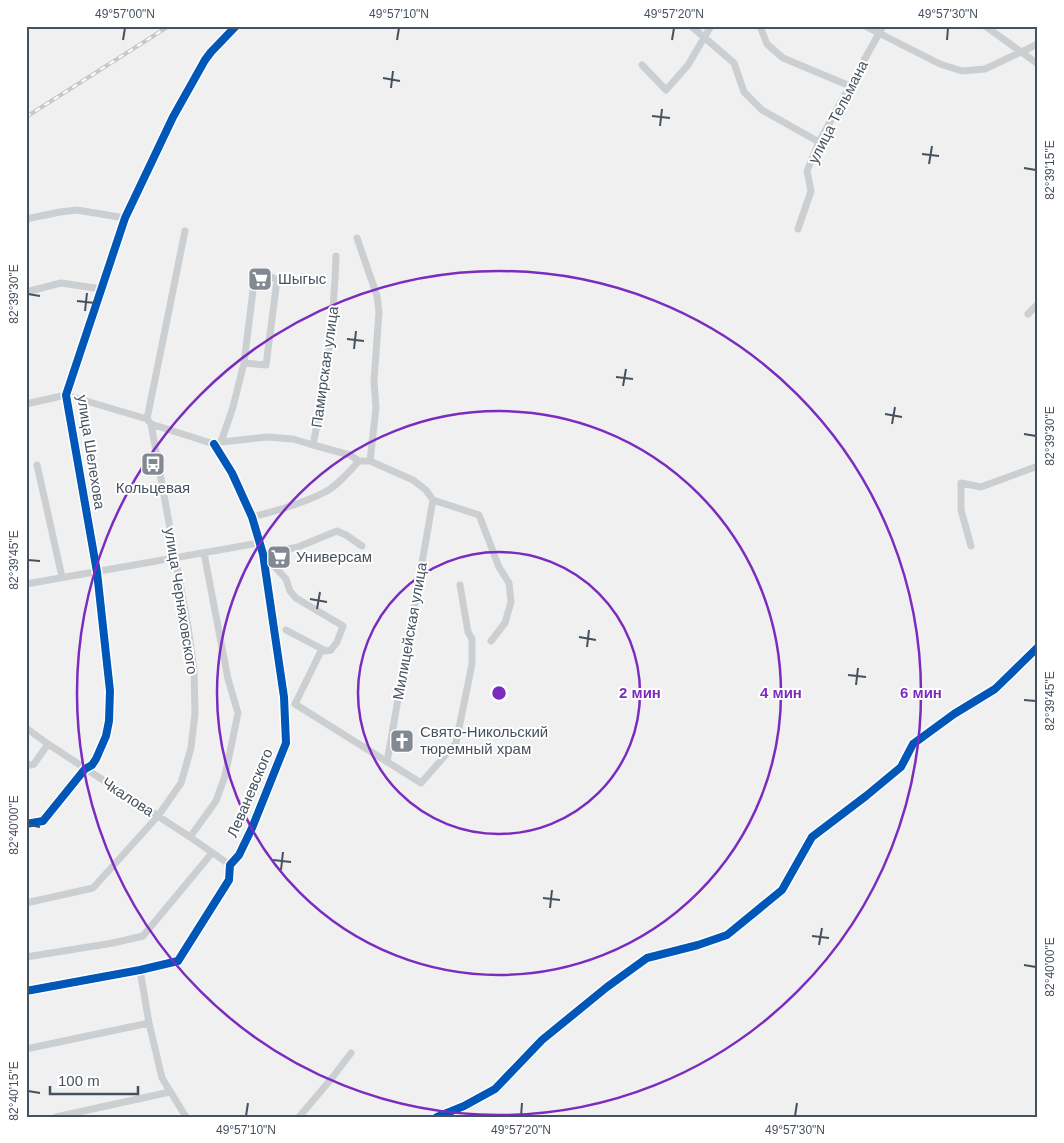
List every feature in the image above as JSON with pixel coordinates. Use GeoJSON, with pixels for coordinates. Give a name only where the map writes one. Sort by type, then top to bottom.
{"type":"FeatureCollection","features":[{"type":"Feature","properties":{"kind":"street","name":"улица Шелехова"},"geometry":{"type":"LineString","coordinates":[[26,824],[43,822],[85,769],[92,765],[106,736],[109,721],[110,691],[97,572],[66,395],[125,218],[173,117],[201,68],[211,52],[236,26]]}},
{"type":"Feature","properties":{"kind":"street"},"geometry":{"type":"LineString","coordinates":[[691,26],[734,63],[744,92],[762,110],[819,142]]}},
{"type":"Feature","properties":{"kind":"street"},"geometry":{"type":"LineString","coordinates":[[642,65],[666,90],[688,65],[711,26]]}},
{"type":"Feature","properties":{"kind":"street"},"geometry":{"type":"LineString","coordinates":[[760,26],[767,44],[783,58],[850,86]]}},
{"type":"Feature","properties":{"kind":"street"},"geometry":{"type":"LineString","coordinates":[[865,26],[940,64],[962,71],[985,70],[1038,44]]}},
{"type":"Feature","properties":{"kind":"street","name":"улица Тельмана"},"geometry":{"type":"LineString","coordinates":[[798,229],[811,191],[807,171],[819,142],[883,26]]}},
{"type":"Feature","properties":{"kind":"street"},"geometry":{"type":"LineString","coordinates":[[985,26],[1038,64]]}},
{"type":"Feature","properties":{"kind":"street"},"geometry":{"type":"LineString","coordinates":[[26,220],[77,210],[125,218]]}},
{"type":"Feature","properties":{"kind":"street","name":"улица Черняховского"},"geometry":{"type":"LineString","coordinates":[[26,903],[93,888],[158,816],[181,782],[191,748],[195,713],[194,670],[188,627],[149,422],[186,230]]}},
{"type":"Feature","properties":{"kind":"street"},"geometry":{"type":"LineString","coordinates":[[358,238],[377,296],[379,312],[374,366],[376,408],[370,461]]}},
{"type":"Feature","properties":{"kind":"street","name":"Памирская улица"},"geometry":{"type":"LineString","coordinates":[[218,443],[267,437],[293,439],[313,445],[323,399],[332,335],[336,256]]}},
{"type":"Feature","properties":{"kind":"street"},"geometry":{"type":"LineString","coordinates":[[26,404],[66,395],[218,443],[233,407],[244,363],[255,274],[269,276],[277,280],[266,365],[244,363]]}},
{"type":"Feature","properties":{"kind":"street"},"geometry":{"type":"LineString","coordinates":[[26,292],[61,283],[102,289]]}},
{"type":"Feature","properties":{"kind":"street"},"geometry":{"type":"LineString","coordinates":[[1028,314],[1038,304]]}},
{"type":"Feature","properties":{"kind":"street","name":"Леваневского"},"geometry":{"type":"LineString","coordinates":[[26,991],[178,961],[229,880],[230,865],[239,855],[272,781],[286,743],[284,697],[262,554],[252,517],[218,443]]}},
{"type":"Feature","properties":{"kind":"street"},"geometry":{"type":"LineString","coordinates":[[313,445],[350,455],[359,461],[370,461],[413,480],[426,490],[433,500],[479,515],[499,567],[509,583],[511,602],[505,623],[491,641]]}},
{"type":"Feature","properties":{"kind":"street"},"geometry":{"type":"LineString","coordinates":[[252,517],[278,510],[326,491],[347,475],[359,461]]}},
{"type":"Feature","properties":{"kind":"street"},"geometry":{"type":"LineString","coordinates":[[37,465],[62,577]]}},
{"type":"Feature","properties":{"kind":"street"},"geometry":{"type":"LineString","coordinates":[[971,546],[961,510],[960,484],[980,487],[1038,466]]}},
{"type":"Feature","properties":{"kind":"street","name":"Милицейская улица"},"geometry":{"type":"LineString","coordinates":[[387,762],[433,500]]}},
{"type":"Feature","properties":{"kind":"street"},"geometry":{"type":"LineString","coordinates":[[262,554],[298,547],[337,531],[362,546]]}},
{"type":"Feature","properties":{"kind":"street"},"geometry":{"type":"LineString","coordinates":[[26,584],[259,542]]}},
{"type":"Feature","properties":{"kind":"street"},"geometry":{"type":"LineString","coordinates":[[190,837],[216,802],[225,776],[238,713],[228,679],[204,553]]}},
{"type":"Feature","properties":{"kind":"street","name":"Леваневского"},"geometry":{"type":"LineString","coordinates":[[262,554],[286,579],[290,591],[296,598],[342,626],[337,642],[331,650],[326,651],[322,649],[295,704],[421,783],[456,743],[472,664],[472,639],[468,632],[460,585]]}},
{"type":"Feature","properties":{"kind":"street"},"geometry":{"type":"LineString","coordinates":[[286,630],[322,649]]}},
{"type":"Feature","properties":{"kind":"street"},"geometry":{"type":"LineString","coordinates":[[437,1117],[464,1106],[495,1089],[542,1040],[607,987],[647,958],[728,936],[782,890],[812,837],[900,768],[913,744],[954,714],[996,689],[1038,647]]}},
{"type":"Feature","properties":{"kind":"street","name":"Чкалова"},"geometry":{"type":"LineString","coordinates":[[26,728],[230,865]]}},
{"type":"Feature","properties":{"kind":"street"},"geometry":{"type":"LineString","coordinates":[[26,766],[34,764],[48,744]]}},
{"type":"Feature","properties":{"kind":"street"},"geometry":{"type":"LineString","coordinates":[[26,957],[113,943],[143,936],[212,853]]}},
{"type":"Feature","properties":{"kind":"street"},"geometry":{"type":"LineString","coordinates":[[140,970],[149,1023],[162,1078],[186,1117]]}},
{"type":"Feature","properties":{"kind":"street"},"geometry":{"type":"LineString","coordinates":[[26,1049],[149,1023]]}},
{"type":"Feature","properties":{"kind":"street"},"geometry":{"type":"LineString","coordinates":[[299,1117],[351,1053]]}},
{"type":"Feature","properties":{"kind":"street"},"geometry":{"type":"LineString","coordinates":[[56,1117],[170,1092]]}},
{"type":"Feature","properties":{"kind":"railway"},"geometry":{"type":"LineString","coordinates":[[26,117],[169,26]]}},
{"type":"Feature","properties":{"kind":"cycle path"},"geometry":{"type":"LineString","coordinates":[[26,824],[43,821],[85,769],[92,765],[106,736],[109,721],[110,691],[97,572],[66,395],[125,218],[173,117],[205,60],[236,26]]}},
{"type":"Feature","properties":{"kind":"cycle path"},"geometry":{"type":"LineString","coordinates":[[26,991],[178,961],[229,880],[230,865],[239,855],[252,828],[286,743],[284,697],[263,554],[252,517],[232,473],[214,444]]}},
{"type":"Feature","properties":{"kind":"cycle path"},"geometry":{"type":"LineString","coordinates":[[437,1117],[464,1106],[495,1089],[542,1040],[607,987],[647,958],[698,945],[727,935],[782,890],[812,837],[901,767],[913,744],[954,714],[995,689],[1038,647]]}},
{"type":"Feature","properties":{"kind":"place","name":"Шыгыс"},"geometry":{"type":"Point","coordinates":[260,279]}},
{"type":"Feature","properties":{"kind":"place","name":"Кольцевая"},"geometry":{"type":"Point","coordinates":[153,464]}},
{"type":"Feature","properties":{"kind":"place","name":"Универсам"},"geometry":{"type":"Point","coordinates":[279,557]}},
{"type":"Feature","properties":{"kind":"place","name":"Свято-Никольский тюремный храм"},"geometry":{"type":"Point","coordinates":[402,741]}}]}
